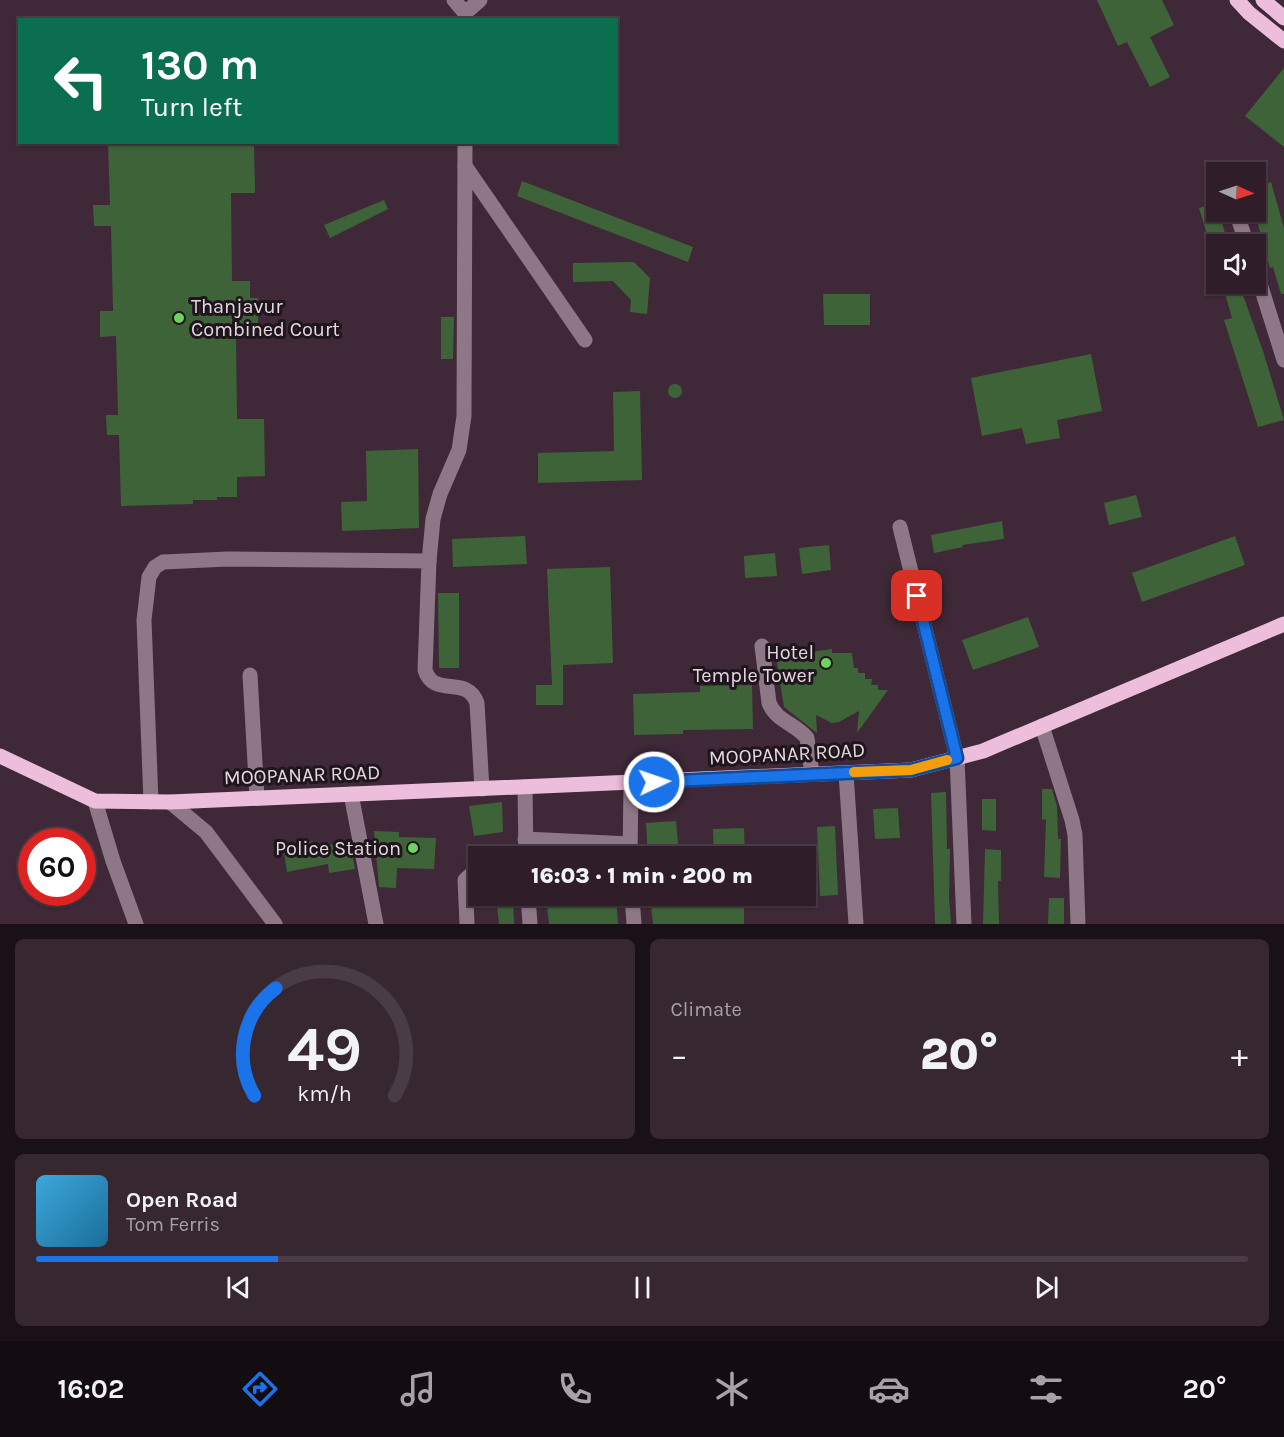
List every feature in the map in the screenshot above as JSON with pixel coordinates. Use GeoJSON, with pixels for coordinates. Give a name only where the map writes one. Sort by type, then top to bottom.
{"type":"FeatureCollection","features":[{"type":"Feature","properties":{"kind":"main road"},"geometry":{"type":"LineString","coordinates":[[1238,0],[1284,41]]}},
{"type":"Feature","properties":{"kind":"main road"},"geometry":{"type":"LineString","coordinates":[[1263,0],[1284,18]]}},
{"type":"Feature","properties":{"kind":"main road","name":"MOOPANAR ROAD"},"geometry":{"type":"LineString","coordinates":[[0,756],[95,801],[152,802],[911,770],[983,751],[1284,624]]}},
{"type":"Feature","properties":{"kind":"main road","name":"MOOPANAR ROAD"},"geometry":{"type":"LineString","coordinates":[[0,764],[21,765]]}},
{"type":"Feature","properties":{"kind":"street"},"geometry":{"type":"LineString","coordinates":[[454,0],[465,16],[480,0]]}},
{"type":"Feature","properties":{"kind":"street"},"geometry":{"type":"LineString","coordinates":[[465,144],[464,416],[459,450],[448,473],[433,519],[425,670],[432,682],[469,690],[474,695],[477,703],[482,789]]}},
{"type":"Feature","properties":{"kind":"street"},"geometry":{"type":"LineString","coordinates":[[465,166],[585,340]]}},
{"type":"Feature","properties":{"kind":"street"},"geometry":{"type":"LineString","coordinates":[[1263,294],[1284,360]]}},
{"type":"Feature","properties":{"kind":"street"},"geometry":{"type":"LineString","coordinates":[[900,527],[957,758],[964,924]]}},
{"type":"Feature","properties":{"kind":"street"},"geometry":{"type":"LineString","coordinates":[[152,802],[144,620],[149,577],[155,567],[163,562],[228,559],[429,561]]}},
{"type":"Feature","properties":{"kind":"street"},"geometry":{"type":"LineString","coordinates":[[762,646],[772,711],[779,719],[803,733],[807,738],[812,774]]}},
{"type":"Feature","properties":{"kind":"street"},"geometry":{"type":"LineString","coordinates":[[250,675],[257,798]]}},
{"type":"Feature","properties":{"kind":"street"},"geometry":{"type":"LineString","coordinates":[[1042,726],[1067,799],[1074,828],[1078,924]]}},
{"type":"Feature","properties":{"kind":"street"},"geometry":{"type":"LineString","coordinates":[[846,773],[856,924]]}},
{"type":"Feature","properties":{"kind":"street"},"geometry":{"type":"LineString","coordinates":[[630,846],[631,783]]}},
{"type":"Feature","properties":{"kind":"street"},"geometry":{"type":"LineString","coordinates":[[525,787],[525,846]]}},
{"type":"Feature","properties":{"kind":"street"},"geometry":{"type":"LineString","coordinates":[[351,794],[376,924]]}},
{"type":"Feature","properties":{"kind":"street"},"geometry":{"type":"LineString","coordinates":[[95,801],[113,861],[136,924]]}},
{"type":"Feature","properties":{"kind":"street"},"geometry":{"type":"LineString","coordinates":[[170,802],[206,832],[275,924]]}},
{"type":"Feature","properties":{"kind":"street"},"geometry":{"type":"LineString","coordinates":[[525,838],[595,846]]}},
{"type":"Feature","properties":{"kind":"street"},"geometry":{"type":"LineString","coordinates":[[467,924],[465,880],[468,877]]}},
{"type":"Feature","properties":{"kind":"street"},"geometry":{"type":"LineString","coordinates":[[529,906],[530,924]]}},
{"type":"Feature","properties":{"kind":"street"},"geometry":{"type":"LineString","coordinates":[[633,906],[634,924]]}},
{"type":"Feature","properties":{"kind":"building"},"geometry":{"type":"Polygon","coordinates":[[[1097,0],[1162,0],[1174,25],[1150,37],[1170,77],[1150,87],[1127,42],[1118,46],[1097,0]]]}},
{"type":"Feature","properties":{"kind":"building"},"geometry":{"type":"Polygon","coordinates":[[[1284,68],[1284,147],[1245,116],[1284,68]]]}},
{"type":"Feature","properties":{"kind":"building","name":"Thanjavur Combined Court"},"geometry":{"type":"Polygon","coordinates":[[[108,144],[254,144],[255,193],[231,193],[232,281],[250,281],[250,298],[258,298],[258,330],[236,331],[237,419],[264,419],[265,476],[237,477],[237,497],[193,500],[193,504],[121,506],[119,435],[107,435],[106,415],[118,415],[116,336],[100,337],[100,311],[113,311],[111,226],[94,226],[93,205],[110,205],[108,144]]]}},
{"type":"Feature","properties":{"kind":"building"},"geometry":{"type":"Polygon","coordinates":[[[522,181],[693,247],[688,262],[517,196],[522,181]]]}},
{"type":"Feature","properties":{"kind":"building"},"geometry":{"type":"Polygon","coordinates":[[[1271,182],[1284,228],[1284,294],[1281,294],[1273,267],[1270,268],[1266,253],[1266,234],[1261,234],[1257,222],[1266,222],[1266,184],[1271,182]]]}},
{"type":"Feature","properties":{"kind":"building"},"geometry":{"type":"Polygon","coordinates":[[[384,200],[388,209],[330,238],[324,225],[384,200]]]}},
{"type":"Feature","properties":{"kind":"building"},"geometry":{"type":"Polygon","coordinates":[[[1206,206],[1206,222],[1222,222],[1225,234],[1207,234],[1199,208],[1206,206]]]}},
{"type":"Feature","properties":{"kind":"building"},"geometry":{"type":"Polygon","coordinates":[[[634,262],[650,278],[647,314],[630,312],[631,300],[613,281],[573,282],[573,263],[634,262]]]}},
{"type":"Feature","properties":{"kind":"building"},"geometry":{"type":"Polygon","coordinates":[[[823,294],[870,294],[870,325],[824,325],[823,294]]]}},
{"type":"Feature","properties":{"kind":"building"},"geometry":{"type":"Polygon","coordinates":[[[1225,294],[1243,294],[1284,420],[1258,427],[1224,320],[1232,318],[1225,294]]]}},
{"type":"Feature","properties":{"kind":"building"},"geometry":{"type":"Polygon","coordinates":[[[441,317],[454,317],[453,359],[441,359],[441,317]]]}},
{"type":"Feature","properties":{"kind":"building"},"geometry":{"type":"Polygon","coordinates":[[[1091,354],[1102,411],[1057,420],[1060,438],[1026,444],[1022,428],[982,436],[971,378],[1091,354]]]}},
{"type":"Feature","properties":{"kind":"building"},"geometry":{"type":"Polygon","coordinates":[[[675,384],[680,386],[682,391],[680,396],[675,398],[670,396],[668,391],[670,386],[675,384]]]}},
{"type":"Feature","properties":{"kind":"building"},"geometry":{"type":"Polygon","coordinates":[[[640,391],[642,480],[538,483],[538,453],[614,451],[613,392],[640,391]]]}},
{"type":"Feature","properties":{"kind":"building"},"geometry":{"type":"Polygon","coordinates":[[[418,449],[419,528],[342,531],[341,502],[367,501],[366,451],[418,449]]]}},
{"type":"Feature","properties":{"kind":"building"},"geometry":{"type":"Polygon","coordinates":[[[1136,495],[1142,517],[1109,525],[1104,503],[1136,495]]]}},
{"type":"Feature","properties":{"kind":"building"},"geometry":{"type":"Polygon","coordinates":[[[1002,521],[1004,539],[962,545],[963,547],[934,553],[931,535],[1002,521]]]}},
{"type":"Feature","properties":{"kind":"building"},"geometry":{"type":"Polygon","coordinates":[[[525,536],[527,564],[453,567],[452,539],[525,536]]]}},
{"type":"Feature","properties":{"kind":"building"},"geometry":{"type":"Polygon","coordinates":[[[1235,536],[1245,565],[1142,602],[1132,573],[1235,536]]]}},
{"type":"Feature","properties":{"kind":"building"},"geometry":{"type":"Polygon","coordinates":[[[829,545],[831,570],[802,574],[799,548],[829,545]]]}},
{"type":"Feature","properties":{"kind":"building"},"geometry":{"type":"Polygon","coordinates":[[[775,553],[777,576],[745,578],[744,556],[775,553]]]}},
{"type":"Feature","properties":{"kind":"building"},"geometry":{"type":"Polygon","coordinates":[[[610,567],[613,663],[563,665],[563,705],[536,705],[536,685],[552,685],[547,569],[610,567]]]}},
{"type":"Feature","properties":{"kind":"building"},"geometry":{"type":"Polygon","coordinates":[[[438,593],[459,593],[459,668],[439,668],[438,593]]]}},
{"type":"Feature","properties":{"kind":"building"},"geometry":{"type":"Polygon","coordinates":[[[1028,617],[1039,647],[973,670],[962,640],[1028,617]]]}},
{"type":"Feature","properties":{"kind":"building"},"geometry":{"type":"Polygon","coordinates":[[[832,649],[832,653],[852,653],[854,668],[858,668],[858,673],[865,673],[865,679],[872,679],[871,685],[878,685],[878,690],[888,690],[857,733],[859,711],[839,722],[832,723],[816,715],[817,733],[784,707],[776,657],[832,649]]]}},
{"type":"Feature","properties":{"kind":"building"},"geometry":{"type":"Polygon","coordinates":[[[752,685],[753,729],[683,730],[683,734],[634,735],[633,694],[700,692],[700,686],[752,685]]]}},
{"type":"Feature","properties":{"kind":"building"},"geometry":{"type":"Polygon","coordinates":[[[1042,789],[1052,789],[1057,806],[1058,839],[1061,839],[1060,878],[1044,877],[1046,819],[1042,820],[1042,789]]]}},
{"type":"Feature","properties":{"kind":"building"},"geometry":{"type":"Polygon","coordinates":[[[946,792],[947,849],[950,849],[951,924],[935,924],[931,793],[946,792]]]}},
{"type":"Feature","properties":{"kind":"building"},"geometry":{"type":"Polygon","coordinates":[[[982,799],[996,799],[996,831],[982,830],[982,799]]]}},
{"type":"Feature","properties":{"kind":"building"},"geometry":{"type":"Polygon","coordinates":[[[502,802],[503,832],[474,836],[469,806],[502,802]]]}},
{"type":"Feature","properties":{"kind":"building"},"geometry":{"type":"Polygon","coordinates":[[[898,808],[900,838],[875,839],[873,809],[898,808]]]}},
{"type":"Feature","properties":{"kind":"building"},"geometry":{"type":"Polygon","coordinates":[[[676,821],[678,846],[647,846],[646,823],[676,821]]]}},
{"type":"Feature","properties":{"kind":"building"},"geometry":{"type":"Polygon","coordinates":[[[835,826],[838,895],[820,896],[817,827],[835,826]]]}},
{"type":"Feature","properties":{"kind":"building"},"geometry":{"type":"Polygon","coordinates":[[[744,828],[745,846],[714,846],[713,829],[744,828]]]}},
{"type":"Feature","properties":{"kind":"building"},"geometry":{"type":"Polygon","coordinates":[[[374,831],[399,832],[399,837],[436,838],[434,869],[397,868],[396,888],[379,887],[374,831]]]}},
{"type":"Feature","properties":{"kind":"building"},"geometry":{"type":"Polygon","coordinates":[[[313,841],[313,846],[345,843],[346,854],[352,853],[355,869],[329,873],[328,864],[287,872],[283,847],[313,841]]]}},
{"type":"Feature","properties":{"kind":"building"},"geometry":{"type":"Polygon","coordinates":[[[985,849],[1001,850],[1001,881],[998,881],[999,924],[983,924],[985,849]]]}},
{"type":"Feature","properties":{"kind":"building"},"geometry":{"type":"Polygon","coordinates":[[[1049,898],[1064,898],[1064,924],[1048,924],[1049,898]]]}},
{"type":"Feature","properties":{"kind":"building"},"geometry":{"type":"Polygon","coordinates":[[[497,906],[513,906],[514,924],[499,924],[497,906]]]}},
{"type":"Feature","properties":{"kind":"building"},"geometry":{"type":"Polygon","coordinates":[[[547,906],[617,906],[618,924],[549,924],[547,906]]]}},
{"type":"Feature","properties":{"kind":"building"},"geometry":{"type":"Polygon","coordinates":[[[651,906],[744,906],[744,924],[653,924],[651,906]]]}},
{"type":"Feature","properties":{"kind":"slow traffic"},"geometry":{"type":"LineString","coordinates":[[854,772],[911,770],[947,760]]}},
{"type":"Feature","properties":{"kind":"place","name":"Thanjavur Combined Court"},"geometry":{"type":"Point","coordinates":[179,318]}},
{"type":"Feature","properties":{"kind":"place","name":"Hotel Temple Tower"},"geometry":{"type":"Point","coordinates":[826,663]}},
{"type":"Feature","properties":{"kind":"place","name":"Police Station"},"geometry":{"type":"Point","coordinates":[413,848]}},
{"type":"Feature","properties":{"kind":"route"},"geometry":{"type":"LineString","coordinates":[[654,782],[911,770],[957,758],[917,596]]}}]}
